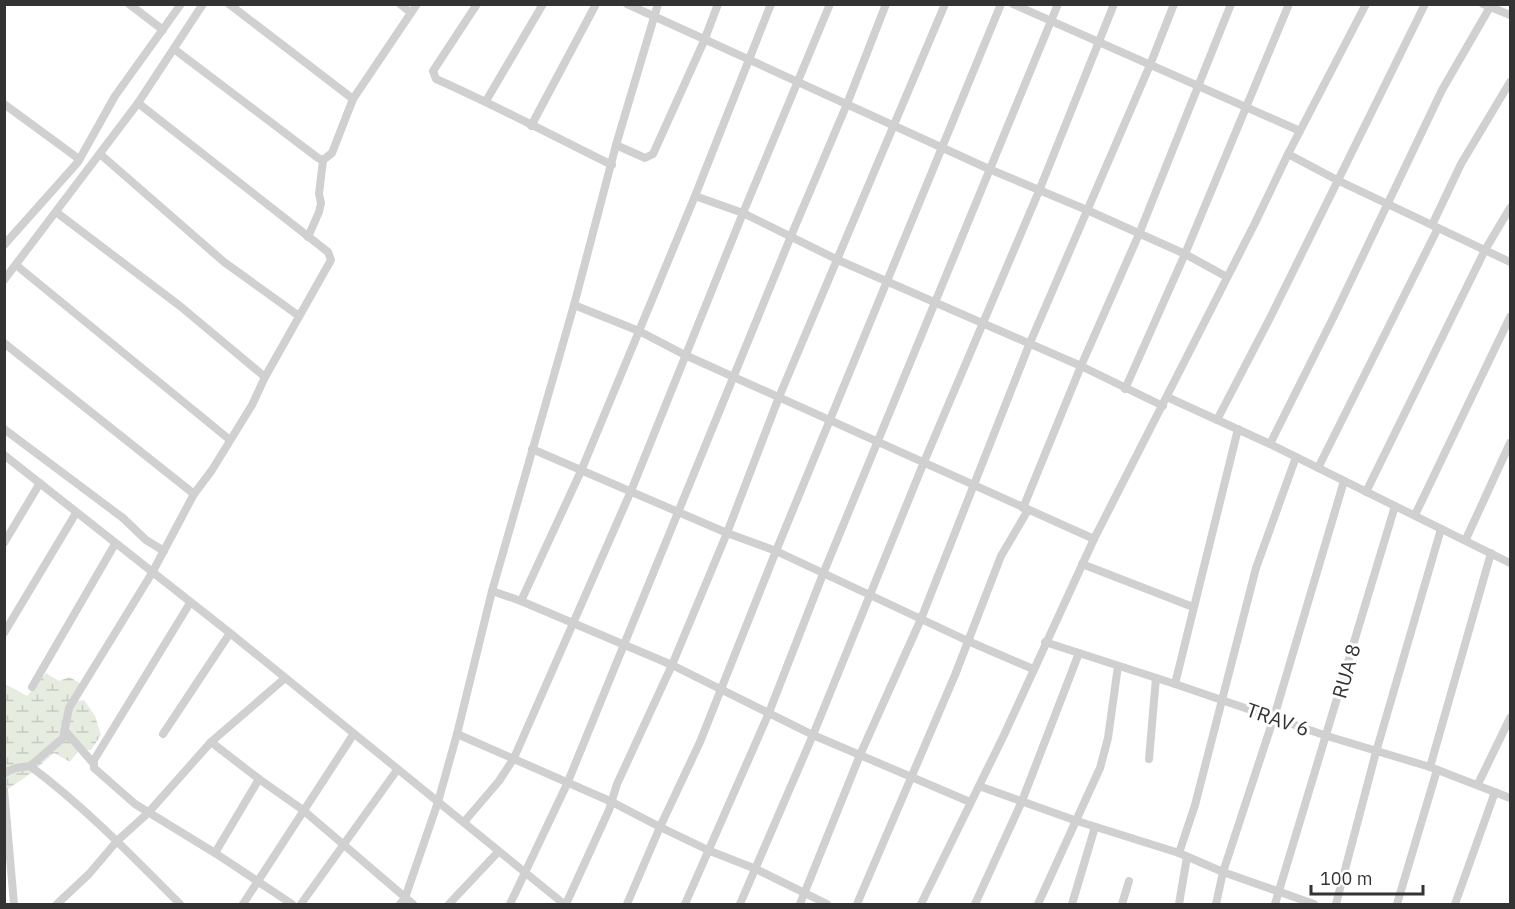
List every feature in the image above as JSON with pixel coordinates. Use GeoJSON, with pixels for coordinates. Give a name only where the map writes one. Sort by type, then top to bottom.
{"type":"FeatureCollection","features":[{"type":"Feature","properties":{"kind":"street"},"geometry":{"type":"LineString","coordinates":[[129,4],[163,30]]}},
{"type":"Feature","properties":{"kind":"street"},"geometry":{"type":"LineString","coordinates":[[6,241],[79,159],[115,96],[181,4]]}},
{"type":"Feature","properties":{"kind":"street"},"geometry":{"type":"LineString","coordinates":[[4,280],[138,103],[203,4]]}},
{"type":"Feature","properties":{"kind":"street"},"geometry":{"type":"LineString","coordinates":[[229,4],[353,99]]}},
{"type":"Feature","properties":{"kind":"street"},"geometry":{"type":"LineString","coordinates":[[400,4],[411,13]]}},
{"type":"Feature","properties":{"kind":"street"},"geometry":{"type":"LineString","coordinates":[[308,237],[320,212],[319,194],[323,160],[332,153],[353,99],[417,4]]}},
{"type":"Feature","properties":{"kind":"street"},"geometry":{"type":"LineString","coordinates":[[477,4],[433,71],[436,79],[486,101],[531,126],[612,165]]}},
{"type":"Feature","properties":{"kind":"street"},"geometry":{"type":"LineString","coordinates":[[486,101],[543,4]]}},
{"type":"Feature","properties":{"kind":"street"},"geometry":{"type":"LineString","coordinates":[[531,126],[596,4]]}},
{"type":"Feature","properties":{"kind":"street"},"geometry":{"type":"LineString","coordinates":[[627,4],[704,41],[941,146],[989,170],[1088,210],[1227,277]]}},
{"type":"Feature","properties":{"kind":"street"},"geometry":{"type":"LineString","coordinates":[[403,901],[438,802],[492,591],[658,4]]}},
{"type":"Feature","properties":{"kind":"street"},"geometry":{"type":"LineString","coordinates":[[616,146],[645,158],[653,154],[704,41],[718,4]]}},
{"type":"Feature","properties":{"kind":"street"},"geometry":{"type":"LineString","coordinates":[[521,601],[581,471],[695,196],[771,4]]}},
{"type":"Feature","properties":{"kind":"street"},"geometry":{"type":"LineString","coordinates":[[464,822],[499,781],[514,758],[631,491],[830,4]]}},
{"type":"Feature","properties":{"kind":"street"},"geometry":{"type":"LineString","coordinates":[[510,904],[567,784],[886,4]]}},
{"type":"Feature","properties":{"kind":"street"},"geometry":{"type":"LineString","coordinates":[[4,455],[230,633],[353,735],[464,822],[524,874],[565,904],[672,665],[727,533],[779,397],[945,4]]}},
{"type":"Feature","properties":{"kind":"street"},"geometry":{"type":"LineString","coordinates":[[627,904],[700,742],[941,146],[1001,4]]}},
{"type":"Feature","properties":{"kind":"street"},"geometry":{"type":"LineString","coordinates":[[1013,4],[1300,131]]}},
{"type":"Feature","properties":{"kind":"street"},"geometry":{"type":"LineString","coordinates":[[685,904],[768,715],[823,574],[1058,4]]}},
{"type":"Feature","properties":{"kind":"street"},"geometry":{"type":"LineString","coordinates":[[740,904],[813,735],[924,462],[1040,191],[1114,4]]}},
{"type":"Feature","properties":{"kind":"street"},"geometry":{"type":"LineString","coordinates":[[800,904],[860,755],[921,619],[1029,345],[1174,4]]}},
{"type":"Feature","properties":{"kind":"street"},"geometry":{"type":"LineString","coordinates":[[857,904],[955,675],[1001,556],[1025,509],[1081,366],[1139,234],[1230,4]]}},
{"type":"Feature","properties":{"kind":"street"},"geometry":{"type":"LineString","coordinates":[[1125,389],[1185,255],[1289,4]]}},
{"type":"Feature","properties":{"kind":"street"},"geometry":{"type":"LineString","coordinates":[[921,904],[1004,735],[1094,539],[1366,4]]}},
{"type":"Feature","properties":{"kind":"street"},"geometry":{"type":"LineString","coordinates":[[1217,420],[1272,315],[1425,4]]}},
{"type":"Feature","properties":{"kind":"street"},"geometry":{"type":"LineString","coordinates":[[1270,444],[1486,6],[1510,15]]}},
{"type":"Feature","properties":{"kind":"street"},"geometry":{"type":"LineString","coordinates":[[174,49],[323,160]]}},
{"type":"Feature","properties":{"kind":"street"},"geometry":{"type":"LineString","coordinates":[[1318,468],[1435,226],[1461,164],[1510,82]]}},
{"type":"Feature","properties":{"kind":"street"},"geometry":{"type":"LineString","coordinates":[[4,774],[16,768],[30,766],[63,738],[69,708],[152,573],[194,494],[212,470],[252,405],[265,377],[332,260],[328,252],[138,103]]}},
{"type":"Feature","properties":{"kind":"street"},"geometry":{"type":"LineString","coordinates":[[4,104],[79,159]]}},
{"type":"Feature","properties":{"kind":"street"},"geometry":{"type":"LineString","coordinates":[[100,154],[224,262],[299,316]]}},
{"type":"Feature","properties":{"kind":"street"},"geometry":{"type":"LineString","coordinates":[[1288,154],[1337,180],[1510,262]]}},
{"type":"Feature","properties":{"kind":"street"},"geometry":{"type":"LineString","coordinates":[[695,196],[743,213],[838,260],[934,304],[1081,366],[1162,406]]}},
{"type":"Feature","properties":{"kind":"street"},"geometry":{"type":"LineString","coordinates":[[1366,492],[1485,250],[1510,208]]}},
{"type":"Feature","properties":{"kind":"street"},"geometry":{"type":"LineString","coordinates":[[56,212],[180,306],[265,377]]}},
{"type":"Feature","properties":{"kind":"street"},"geometry":{"type":"LineString","coordinates":[[16,265],[230,440]]}},
{"type":"Feature","properties":{"kind":"street"},"geometry":{"type":"LineString","coordinates":[[574,305],[639,331],[685,355],[1094,539]]}},
{"type":"Feature","properties":{"kind":"street"},"geometry":{"type":"LineString","coordinates":[[1415,515],[1510,318]]}},
{"type":"Feature","properties":{"kind":"street"},"geometry":{"type":"LineString","coordinates":[[4,343],[194,494]]}},
{"type":"Feature","properties":{"kind":"street"},"geometry":{"type":"LineString","coordinates":[[1167,397],[1270,444],[1441,529],[1466,539],[1510,563]]}},
{"type":"Feature","properties":{"kind":"street"},"geometry":{"type":"LineString","coordinates":[[4,429],[123,518],[146,540],[164,551]]}},
{"type":"Feature","properties":{"kind":"street"},"geometry":{"type":"LineString","coordinates":[[1175,684],[1238,429]]}},
{"type":"Feature","properties":{"kind":"street"},"geometry":{"type":"LineString","coordinates":[[1466,539],[1510,443]]}},
{"type":"Feature","properties":{"kind":"street"},"geometry":{"type":"LineString","coordinates":[[532,449],[727,533],[776,551],[1033,669]]}},
{"type":"Feature","properties":{"kind":"street"},"geometry":{"type":"LineString","coordinates":[[1179,904],[1183,855],[1221,700],[1256,568],[1296,457]]}},
{"type":"Feature","properties":{"kind":"street"},"geometry":{"type":"LineString","coordinates":[[1216,904],[1223,872],[1274,717],[1344,481]]}},
{"type":"Feature","properties":{"kind":"street"},"geometry":{"type":"LineString","coordinates":[[4,543],[40,483]]}},
{"type":"Feature","properties":{"kind":"street","name":"RUA 8"},"geometry":{"type":"LineString","coordinates":[[1275,904],[1395,506]]}},
{"type":"Feature","properties":{"kind":"street"},"geometry":{"type":"LineString","coordinates":[[4,633],[76,513]]}},
{"type":"Feature","properties":{"kind":"street"},"geometry":{"type":"LineString","coordinates":[[1336,904],[1376,752],[1441,529]]}},
{"type":"Feature","properties":{"kind":"street"},"geometry":{"type":"LineString","coordinates":[[32,687],[115,544]]}},
{"type":"Feature","properties":{"kind":"street"},"geometry":{"type":"LineString","coordinates":[[1397,904],[1491,553]]}},
{"type":"Feature","properties":{"kind":"street"},"geometry":{"type":"LineString","coordinates":[[1082,564],[1193,607]]}},
{"type":"Feature","properties":{"kind":"street"},"geometry":{"type":"LineString","coordinates":[[492,591],[672,665],[722,689],[768,715],[970,802]]}},
{"type":"Feature","properties":{"kind":"street"},"geometry":{"type":"LineString","coordinates":[[94,764],[94,760],[190,603]]}},
{"type":"Feature","properties":{"kind":"street"},"geometry":{"type":"LineString","coordinates":[[163,734],[230,633]]}},
{"type":"Feature","properties":{"kind":"street","name":"TRAV 6"},"geometry":{"type":"LineString","coordinates":[[1045,642],[1376,752],[1433,768],[1510,798]]}},
{"type":"Feature","properties":{"kind":"street"},"geometry":{"type":"LineString","coordinates":[[975,904],[1022,801],[1079,653]]}},
{"type":"Feature","properties":{"kind":"street"},"geometry":{"type":"LineString","coordinates":[[1038,904],[1077,821],[1104,754],[1118,666]]}},
{"type":"Feature","properties":{"kind":"street"},"geometry":{"type":"LineString","coordinates":[[1149,759],[1156,678]]}},
{"type":"Feature","properties":{"kind":"street"},"geometry":{"type":"LineString","coordinates":[[57,904],[89,874],[117,841],[148,813],[211,742],[284,679]]}},
{"type":"Feature","properties":{"kind":"street"},"geometry":{"type":"LineString","coordinates":[[1478,784],[1510,718]]}},
{"type":"Feature","properties":{"kind":"street"},"geometry":{"type":"LineString","coordinates":[[66,732],[94,764],[94,768],[135,804],[292,904]]}},
{"type":"Feature","properties":{"kind":"street"},"geometry":{"type":"LineString","coordinates":[[457,734],[612,802],[710,851],[756,869],[827,904]]}},
{"type":"Feature","properties":{"kind":"street"},"geometry":{"type":"LineString","coordinates":[[243,904],[353,735]]}},
{"type":"Feature","properties":{"kind":"street"},"geometry":{"type":"LineString","coordinates":[[211,742],[303,810],[344,844],[403,901],[413,904]]}},
{"type":"Feature","properties":{"kind":"street"},"geometry":{"type":"LineString","coordinates":[[30,766],[58,787],[117,841],[180,904]]}},
{"type":"Feature","properties":{"kind":"street"},"geometry":{"type":"LineString","coordinates":[[301,904],[397,770]]}},
{"type":"Feature","properties":{"kind":"street"},"geometry":{"type":"LineString","coordinates":[[215,854],[259,779]]}},
{"type":"Feature","properties":{"kind":"street"},"geometry":{"type":"LineString","coordinates":[[979,786],[1183,855],[1223,872],[1314,904]]}},
{"type":"Feature","properties":{"kind":"street"},"geometry":{"type":"LineString","coordinates":[[4,790],[7,799],[7,849],[14,904]]}},
{"type":"Feature","properties":{"kind":"street"},"geometry":{"type":"LineString","coordinates":[[1455,904],[1495,792]]}},
{"type":"Feature","properties":{"kind":"street"},"geometry":{"type":"LineString","coordinates":[[1072,904],[1095,826]]}},
{"type":"Feature","properties":{"kind":"street"},"geometry":{"type":"LineString","coordinates":[[449,904],[498,852]]}},
{"type":"Feature","properties":{"kind":"street"},"geometry":{"type":"LineString","coordinates":[[1122,904],[1129,880]]}},
{"type":"Feature","properties":{"kind":"green space"},"geometry":{"type":"Polygon","coordinates":[[[46,673],[59,681],[70,677],[81,684],[78,701],[84,700],[95,716],[101,735],[91,750],[79,750],[70,762],[54,753],[30,774],[5,789],[5,684],[27,696],[46,673]]]}}]}
